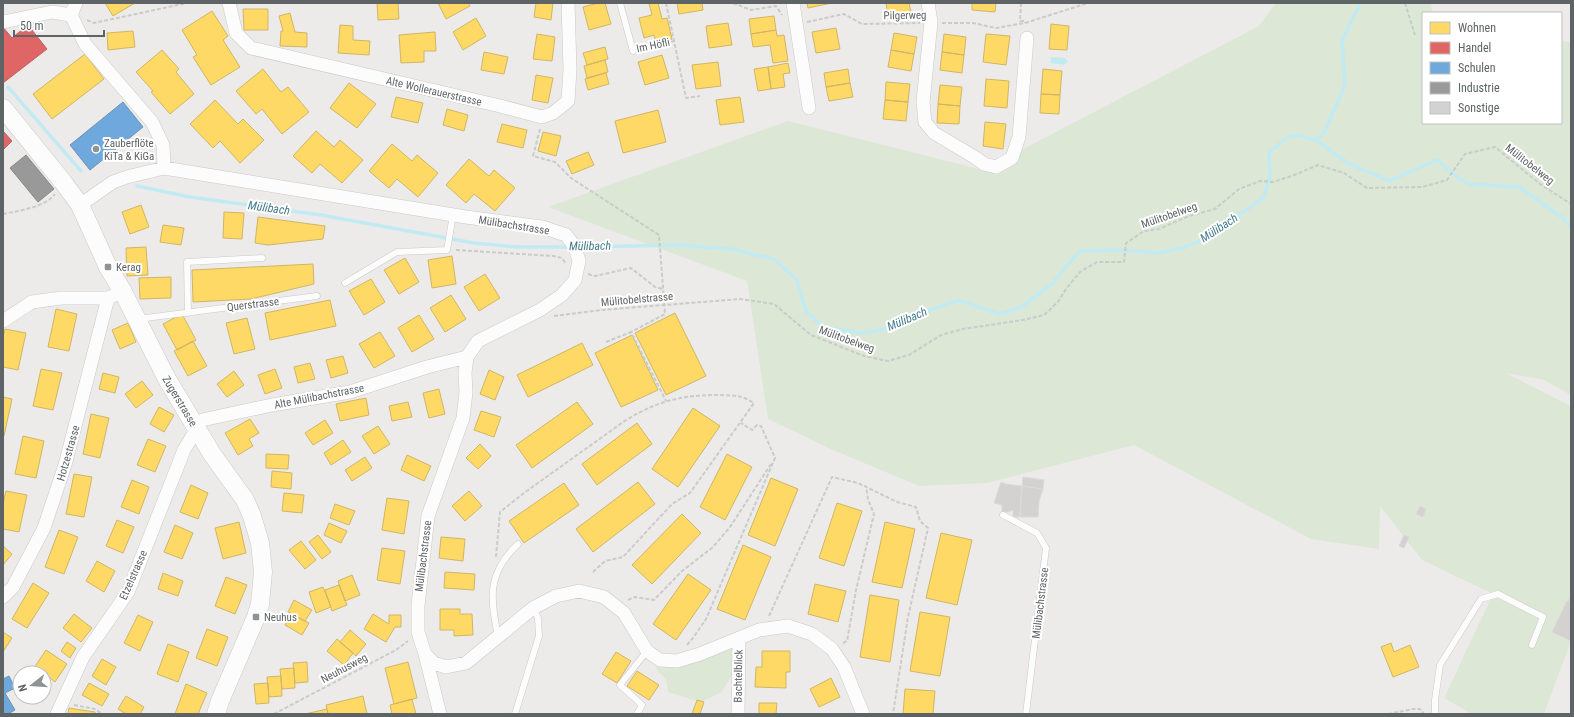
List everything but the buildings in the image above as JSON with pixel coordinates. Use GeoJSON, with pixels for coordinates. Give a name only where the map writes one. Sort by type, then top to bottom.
{"type":"FeatureCollection","features":[{"type":"Feature","properties":{"kind":"main road","name":"Zugerstrasse"},"geometry":{"type":"LineString","coordinates":[[3,108],[80,205],[108,267],[115,295],[136,319],[167,380],[212,454],[244,500],[252,516],[260,543],[263,572],[260,604],[256,618],[220,701],[216,714]]}},
{"type":"Feature","properties":{"kind":"street","name":"Alte Wollerauerstrasse"},"geometry":{"type":"LineString","coordinates":[[229,3],[236,33],[251,48],[542,117],[553,113],[568,101],[570,69],[568,3]]}},
{"type":"Feature","properties":{"kind":"street"},"geometry":{"type":"LineString","coordinates":[[793,3],[809,108]]}},
{"type":"Feature","properties":{"kind":"street"},"geometry":{"type":"LineString","coordinates":[[928,3],[931,22],[923,102],[925,122],[934,133],[984,164],[996,167],[1012,158],[1019,137],[1027,38]]}},
{"type":"Feature","properties":{"kind":"street"},"geometry":{"type":"LineString","coordinates":[[3,22],[74,9],[85,44],[152,122],[163,145],[164,168]]}},
{"type":"Feature","properties":{"kind":"street","name":"Mülibachstrasse"},"geometry":{"type":"LineString","coordinates":[[80,205],[113,182],[164,168],[453,215],[542,227],[566,235],[575,247],[578,267]]}},
{"type":"Feature","properties":{"kind":"street"},"geometry":{"type":"LineString","coordinates":[[467,357],[478,341],[540,310],[562,295],[575,280],[578,267]]}},
{"type":"Feature","properties":{"kind":"street"},"geometry":{"type":"LineString","coordinates":[[3,320],[32,302],[61,298],[115,295]]}},
{"type":"Feature","properties":{"kind":"street","name":"Hotzestrasse"},"geometry":{"type":"LineString","coordinates":[[3,598],[13,587],[44,528],[65,465],[115,295]]}},
{"type":"Feature","properties":{"kind":"street","name":"Mülibachstrasse"},"geometry":{"type":"LineString","coordinates":[[440,714],[426,654],[418,632],[418,605],[428,516],[463,418],[466,392],[465,373],[467,357]]}},
{"type":"Feature","properties":{"kind":"street","name":"Alte Mülibachstrasse"},"geometry":{"type":"LineString","coordinates":[[197,428],[202,420],[272,405],[350,392],[427,367],[467,357]]}},
{"type":"Feature","properties":{"kind":"street","name":"Etzelstrasse"},"geometry":{"type":"LineString","coordinates":[[59,708],[83,658],[128,592],[184,450],[197,428]]}},
{"type":"Feature","properties":{"kind":"street"},"geometry":{"type":"LineString","coordinates":[[426,654],[434,663],[446,667],[466,663],[533,608],[556,596],[579,591],[604,597],[624,613],[647,651],[660,660],[677,661],[700,654],[764,629],[788,626],[812,634],[832,650],[844,667],[862,714]]}},
{"type":"Feature","properties":{"kind":"street","name":"Bachtelblick"},"geometry":{"type":"LineString","coordinates":[[738,714],[739,638]]}},
{"type":"Feature","properties":{"kind":"lane","name":"Im Höfli"},"geometry":{"type":"LineString","coordinates":[[620,3],[633,51]]}},
{"type":"Feature","properties":{"kind":"lane"},"geometry":{"type":"LineString","coordinates":[[345,283],[397,252],[447,250],[453,215]]}},
{"type":"Feature","properties":{"kind":"lane"},"geometry":{"type":"LineString","coordinates":[[188,313],[187,262],[262,258]]}},
{"type":"Feature","properties":{"kind":"lane","name":"Querstrasse"},"geometry":{"type":"LineString","coordinates":[[136,319],[317,296]]}},
{"type":"Feature","properties":{"kind":"lane","name":"Mülibachstrasse"},"geometry":{"type":"LineString","coordinates":[[1003,515],[1037,533],[1046,548],[1026,714]]}},
{"type":"Feature","properties":{"kind":"lane"},"geometry":{"type":"LineString","coordinates":[[498,636],[493,610],[492,589],[498,571],[506,555],[518,544]]}},
{"type":"Feature","properties":{"kind":"lane"},"geometry":{"type":"LineString","coordinates":[[1435,714],[1435,700],[1440,665],[1481,599],[1498,594],[1543,617],[1532,644]]}},
{"type":"Feature","properties":{"kind":"lane"},"geometry":{"type":"LineString","coordinates":[[515,714],[539,636],[538,618],[533,608]]}},
{"type":"Feature","properties":{"kind":"lane"},"geometry":{"type":"LineString","coordinates":[[637,714],[642,705],[620,685],[647,651]]}},
{"type":"Feature","properties":{"kind":"path"},"geometry":{"type":"LineString","coordinates":[[74,9],[94,23],[186,3]]}},
{"type":"Feature","properties":{"kind":"path","name":"Im Höfli"},"geometry":{"type":"LineString","coordinates":[[666,3],[686,98],[700,96]]}},
{"type":"Feature","properties":{"kind":"path"},"geometry":{"type":"LineString","coordinates":[[733,3],[751,10],[776,6],[788,24],[796,24]]}},
{"type":"Feature","properties":{"kind":"path"},"geometry":{"type":"LineString","coordinates":[[1021,3],[1020,21],[1025,21],[1025,23]]}},
{"type":"Feature","properties":{"kind":"path","name":"Pilgerweg"},"geometry":{"type":"LineString","coordinates":[[796,24],[844,14],[862,24],[931,22],[973,23],[996,28],[1025,23],[1088,3]]}},
{"type":"Feature","properties":{"kind":"path"},"geometry":{"type":"LineString","coordinates":[[1405,3],[1415,35]]}},
{"type":"Feature","properties":{"kind":"path","name":"Im Höfli"},"geometry":{"type":"LineString","coordinates":[[633,51],[674,40]]}},
{"type":"Feature","properties":{"kind":"path"},"geometry":{"type":"LineString","coordinates":[[537,139],[532,156],[555,162],[571,178],[659,235],[665,314],[631,332],[606,342]]}},
{"type":"Feature","properties":{"kind":"path","name":"Mülitobelweg"},"geometry":{"type":"LineString","coordinates":[[740,299],[774,304],[811,334],[864,356],[888,360],[909,355],[940,335],[963,329],[1023,320],[1044,315],[1058,302],[1066,289],[1080,272],[1097,262],[1124,262],[1126,243],[1144,231],[1159,229],[1189,216],[1215,209],[1239,189],[1260,182],[1273,182],[1318,165],[1344,173],[1366,188],[1422,187],[1447,180],[1465,154],[1495,147],[1540,184],[1570,202]]}},
{"type":"Feature","properties":{"kind":"path"},"geometry":{"type":"LineString","coordinates":[[3,214],[33,208],[52,198],[63,182]]}},
{"type":"Feature","properties":{"kind":"path"},"geometry":{"type":"LineString","coordinates":[[447,250],[554,256],[562,258],[567,265],[571,284]]}},
{"type":"Feature","properties":{"kind":"path"},"geometry":{"type":"LineString","coordinates":[[578,267],[595,276],[630,268],[655,288],[663,289]]}},
{"type":"Feature","properties":{"kind":"path","name":"Mülitobelstrasse"},"geometry":{"type":"LineString","coordinates":[[540,310],[545,317],[601,310],[740,299]]}},
{"type":"Feature","properties":{"kind":"path"},"geometry":{"type":"LineString","coordinates":[[631,332],[666,401]]}},
{"type":"Feature","properties":{"kind":"path"},"geometry":{"type":"LineString","coordinates":[[496,558],[500,512],[626,420],[642,410],[666,401],[695,395],[743,396],[754,403],[690,494],[672,504],[623,557],[605,561],[593,572]]}},
{"type":"Feature","properties":{"kind":"path"},"geometry":{"type":"LineString","coordinates":[[670,661],[693,638],[706,618],[775,458],[761,426],[757,425],[752,430],[741,423]]}},
{"type":"Feature","properties":{"kind":"path"},"geometry":{"type":"LineString","coordinates":[[615,606],[635,597],[654,600],[682,571],[713,546],[730,527],[775,458]]}},
{"type":"Feature","properties":{"kind":"path"},"geometry":{"type":"LineString","coordinates":[[764,629],[832,477],[858,483],[898,502],[916,507],[920,521],[928,528],[908,617],[893,714]]}},
{"type":"Feature","properties":{"kind":"path"},"geometry":{"type":"LineString","coordinates":[[832,650],[847,641],[856,590],[874,514],[868,499],[866,486]]}},
{"type":"Feature","properties":{"kind":"path","name":"Neuhusweg"},"geometry":{"type":"LineString","coordinates":[[274,714],[396,650],[418,632]]}},
{"type":"Feature","properties":{"kind":"path"},"geometry":{"type":"LineString","coordinates":[[59,708],[95,709],[102,714]]}},
{"type":"Feature","properties":{"kind":"path"},"geometry":{"type":"LineString","coordinates":[[1388,714],[1420,709],[1424,714]]}},
{"type":"Feature","properties":{"kind":"green space"},"geometry":{"type":"Polygon","coordinates":[[[1276,3],[1431,3],[1432,12],[1422,12],[1422,124],[1562,124],[1562,41],[1571,42],[1571,395],[1544,380],[1506,373],[1571,406],[1571,641],[1544,714],[1472,714],[1444,698],[1493,594],[1422,560],[1380,506],[1379,549],[1311,539],[1134,445],[987,483],[919,486],[833,450],[768,419],[747,281],[548,207],[788,121],[983,170],[1259,26],[1276,3]]]}},
{"type":"Feature","properties":{"kind":"green space"},"geometry":{"type":"Polygon","coordinates":[[[735,639],[740,660],[722,692],[701,702],[668,692],[666,679],[656,669],[660,660],[735,639]]]}},
{"type":"Feature","properties":{"kind":"water"},"geometry":{"type":"Polygon","coordinates":[[[1051,57],[1065,58],[1068,62],[1064,65],[1050,63],[1051,57]]]}},
{"type":"Feature","properties":{"kind":"waterway"},"geometry":{"type":"LineString","coordinates":[[1316,140],[1324,133],[1345,85],[1342,41],[1358,8],[1358,3]]}},
{"type":"Feature","properties":{"kind":"waterway","name":"Mülibach"},"geometry":{"type":"LineString","coordinates":[[8,87],[81,171]]}},
{"type":"Feature","properties":{"kind":"waterway","name":"Mülibach"},"geometry":{"type":"LineString","coordinates":[[577,247],[682,245],[731,249],[774,259],[797,280],[806,311],[823,327],[862,333],[887,329],[918,314],[958,300],[999,314],[1020,308],[1053,283],[1080,251],[1119,250],[1159,253],[1186,247],[1210,236],[1264,197],[1270,175],[1269,153],[1288,137],[1298,135],[1316,140],[1348,163],[1389,181],[1437,160],[1460,179],[1469,184],[1519,187],[1563,218],[1571,227]]}},
{"type":"Feature","properties":{"kind":"waterway","name":"Mülibach"},"geometry":{"type":"LineString","coordinates":[[137,186],[190,197],[321,215],[474,243],[517,247],[571,247]]}},
{"type":"Feature","properties":{"kind":"place","name":"Zauberflöte KiTa & KiGa"},"geometry":{"type":"Point","coordinates":[96,149]}},
{"type":"Feature","properties":{"kind":"place","name":"Kerag"},"geometry":{"type":"Point","coordinates":[108,267]}},
{"type":"Feature","properties":{"kind":"place","name":"Neuhus"},"geometry":{"type":"Point","coordinates":[256,617]}}]}
